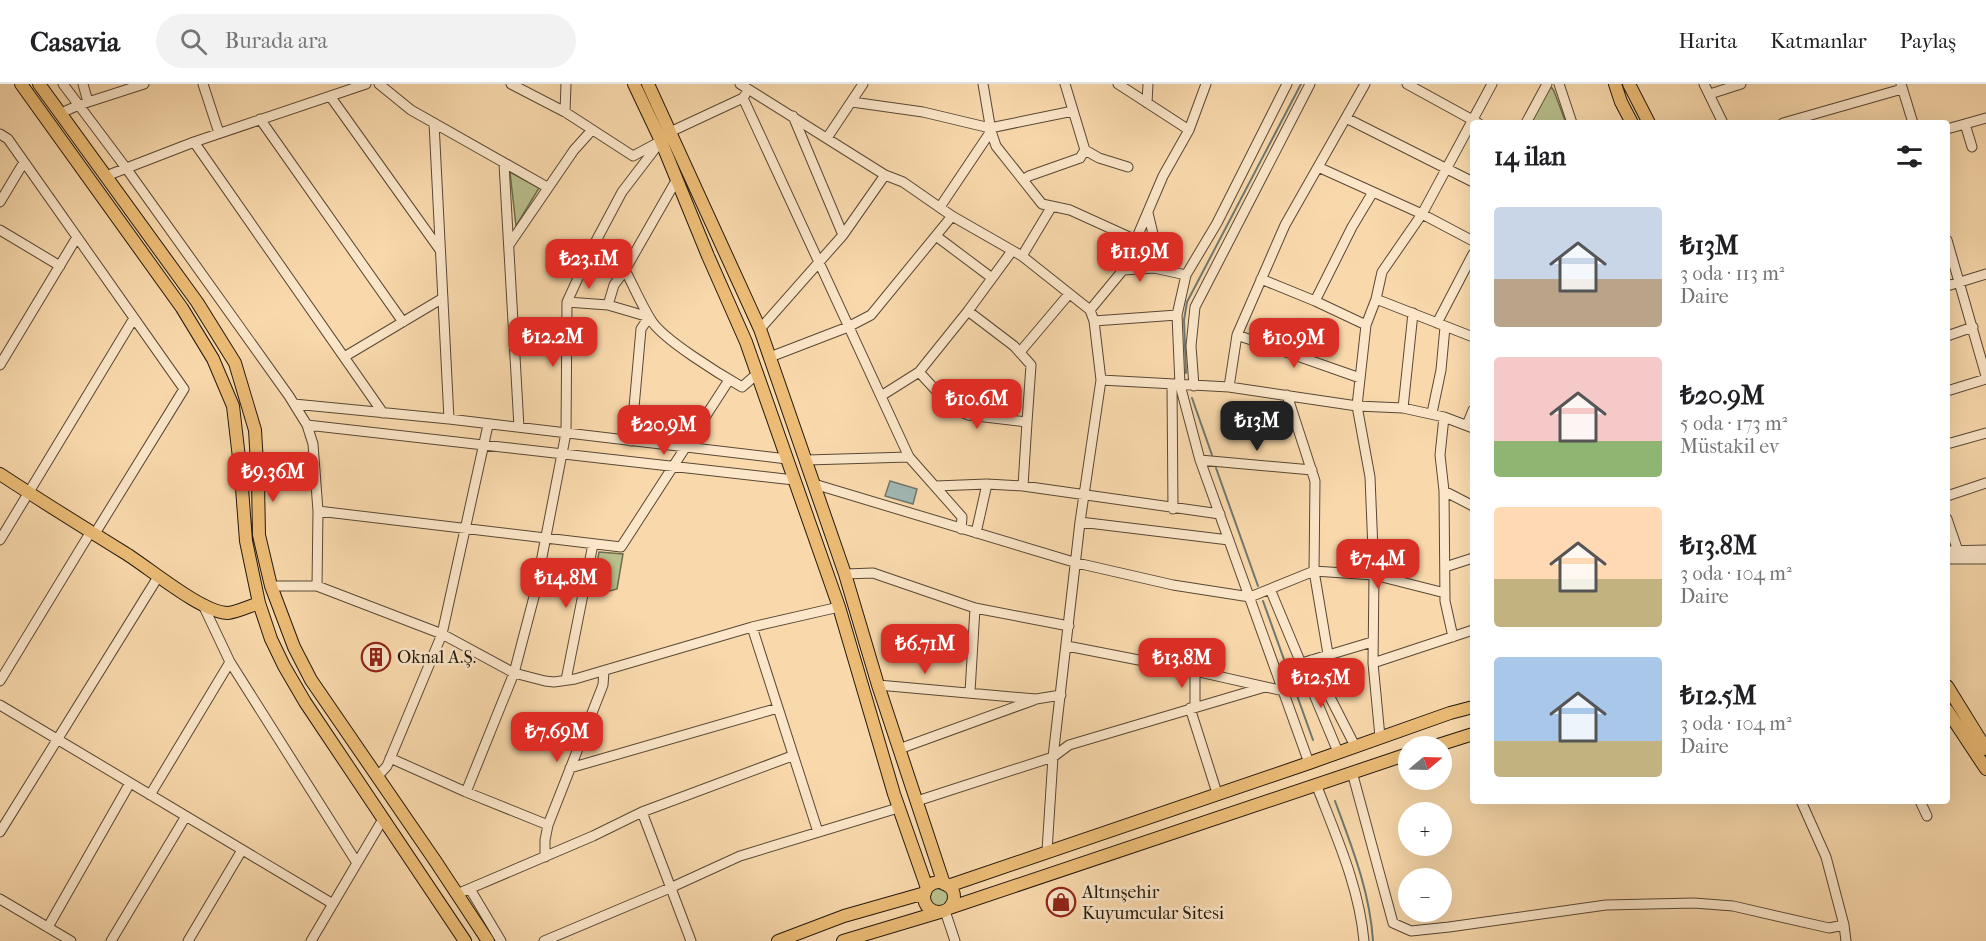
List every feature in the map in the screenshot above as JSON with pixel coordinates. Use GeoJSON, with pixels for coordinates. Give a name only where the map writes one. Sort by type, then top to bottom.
{"type":"FeatureCollection","features":[{"type":"Feature","properties":{"kind":"main road"},"geometry":{"type":"LineString","coordinates":[[21,84],[183,308],[213,359],[233,406],[242,475],[246,541],[259,603],[271,639],[294,684],[458,938]]}},
{"type":"Feature","properties":{"kind":"main road"},"geometry":{"type":"LineString","coordinates":[[39,84],[197,302],[235,363],[255,430],[259,534],[271,586],[294,647],[311,680],[488,941]]}},
{"type":"Feature","properties":{"kind":"main road"},"geometry":{"type":"LineString","coordinates":[[1615,84],[1631,120]]}},
{"type":"Feature","properties":{"kind":"main road"},"geometry":{"type":"LineString","coordinates":[[1629,84],[1647,120]]}},
{"type":"Feature","properties":{"kind":"main road"},"geometry":{"type":"LineString","coordinates":[[640,86],[666,137],[760,329],[845,574],[878,685],[940,869],[946,885],[953,894],[952,904],[944,910],[935,911],[927,906],[922,874],[898,808],[839,607],[746,342],[677,179],[666,137]]}},
{"type":"Feature","properties":{"kind":"main road"},"geometry":{"type":"LineString","coordinates":[[0,474],[203,605],[227,613],[259,603]]}},
{"type":"Feature","properties":{"kind":"main road"},"geometry":{"type":"LineString","coordinates":[[1950,691],[1986,750]]}},
{"type":"Feature","properties":{"kind":"main road"},"geometry":{"type":"LineString","coordinates":[[777,941],[844,916],[911,897],[935,883],[946,885],[966,880],[1470,707]]}},
{"type":"Feature","properties":{"kind":"main road"},"geometry":{"type":"LineString","coordinates":[[1950,715],[1986,769]]}},
{"type":"Feature","properties":{"kind":"main road"},"geometry":{"type":"LineString","coordinates":[[1452,741],[1470,735]]}},
{"type":"Feature","properties":{"kind":"main road"},"geometry":{"type":"LineString","coordinates":[[843,941],[944,910],[1398,757]]}},
{"type":"Feature","properties":{"kind":"main road"},"geometry":{"type":"LineString","coordinates":[[940,869],[948,878],[966,880]]}},
{"type":"Feature","properties":{"kind":"main road"},"geometry":{"type":"LineString","coordinates":[[911,897],[922,883],[922,874]]}},
{"type":"Feature","properties":{"kind":"street"},"geometry":{"type":"LineString","coordinates":[[63,84],[83,103],[126,168],[308,425],[314,444],[318,511],[317,586]]}},
{"type":"Feature","properties":{"kind":"street"},"geometry":{"type":"LineString","coordinates":[[83,84],[83,103]]}},
{"type":"Feature","properties":{"kind":"street"},"geometry":{"type":"LineString","coordinates":[[61,113],[83,103],[142,84]]}},
{"type":"Feature","properties":{"kind":"street"},"geometry":{"type":"LineString","coordinates":[[204,84],[219,133]]}},
{"type":"Feature","properties":{"kind":"street"},"geometry":{"type":"LineString","coordinates":[[106,176],[219,133],[366,84]]}},
{"type":"Feature","properties":{"kind":"street"},"geometry":{"type":"LineString","coordinates":[[379,84],[411,110],[547,187]]}},
{"type":"Feature","properties":{"kind":"street"},"geometry":{"type":"LineString","coordinates":[[511,84],[565,112],[633,156],[743,98]]}},
{"type":"Feature","properties":{"kind":"street"},"geometry":{"type":"LineString","coordinates":[[565,112],[566,84]]}},
{"type":"Feature","properties":{"kind":"street"},"geometry":{"type":"LineString","coordinates":[[625,84],[640,86]]}},
{"type":"Feature","properties":{"kind":"street"},"geometry":{"type":"LineString","coordinates":[[827,138],[863,84]]}},
{"type":"Feature","properties":{"kind":"street"},"geometry":{"type":"LineString","coordinates":[[983,84],[990,130],[1000,152],[1042,204],[1070,210],[1136,240]]}},
{"type":"Feature","properties":{"kind":"street"},"geometry":{"type":"LineString","coordinates":[[1065,84],[1085,150],[1106,161],[1128,167]]}},
{"type":"Feature","properties":{"kind":"street"},"geometry":{"type":"LineString","coordinates":[[1119,84],[1190,130]]}},
{"type":"Feature","properties":{"kind":"street"},"geometry":{"type":"LineString","coordinates":[[1147,103],[1148,84]]}},
{"type":"Feature","properties":{"kind":"street"},"geometry":{"type":"LineString","coordinates":[[1090,309],[1123,270],[1163,176],[1190,130],[1206,84]]}},
{"type":"Feature","properties":{"kind":"street"},"geometry":{"type":"LineString","coordinates":[[1173,509],[1177,315],[1186,275],[1217,224],[1287,84]]}},
{"type":"Feature","properties":{"kind":"street"},"geometry":{"type":"LineString","coordinates":[[1194,386],[1191,346],[1195,307],[1310,84]]}},
{"type":"Feature","properties":{"kind":"street"},"geometry":{"type":"LineString","coordinates":[[1229,387],[1237,335],[1285,225],[1365,84]]}},
{"type":"Feature","properties":{"kind":"street"},"geometry":{"type":"LineString","coordinates":[[1407,84],[1426,88],[1473,120]]}},
{"type":"Feature","properties":{"kind":"street"},"geometry":{"type":"LineString","coordinates":[[1477,120],[1492,84]]}},
{"type":"Feature","properties":{"kind":"street"},"geometry":{"type":"LineString","coordinates":[[1528,120],[1547,84]]}},
{"type":"Feature","properties":{"kind":"street"},"geometry":{"type":"LineString","coordinates":[[1559,84],[1571,120]]}},
{"type":"Feature","properties":{"kind":"street"},"geometry":{"type":"LineString","coordinates":[[1704,84],[1723,120]]}},
{"type":"Feature","properties":{"kind":"street"},"geometry":{"type":"LineString","coordinates":[[1710,94],[1741,84]]}},
{"type":"Feature","properties":{"kind":"street"},"geometry":{"type":"LineString","coordinates":[[961,529],[962,517],[909,457],[743,98],[746,86],[885,175],[903,182],[951,216],[1022,256],[1090,309],[1094,321],[1101,380],[1080,522],[1053,757],[1047,851]]}},
{"type":"Feature","properties":{"kind":"street"},"geometry":{"type":"LineString","coordinates":[[1793,120],[1901,86],[1912,120]]}},
{"type":"Feature","properties":{"kind":"street"},"geometry":{"type":"LineString","coordinates":[[330,96],[440,250]]}},
{"type":"Feature","properties":{"kind":"street"},"geometry":{"type":"LineString","coordinates":[[852,102],[923,112],[990,130],[1073,111]]}},
{"type":"Feature","properties":{"kind":"street"},"geometry":{"type":"LineString","coordinates":[[793,116],[843,235]]}},
{"type":"Feature","properties":{"kind":"street"},"geometry":{"type":"LineString","coordinates":[[1346,118],[1470,180]]}},
{"type":"Feature","properties":{"kind":"street"},"geometry":{"type":"LineString","coordinates":[[1950,128],[1986,118]]}},
{"type":"Feature","properties":{"kind":"street"},"geometry":{"type":"LineString","coordinates":[[260,119],[403,322]]}},
{"type":"Feature","properties":{"kind":"street"},"geometry":{"type":"LineString","coordinates":[[434,123],[449,419]]}},
{"type":"Feature","properties":{"kind":"street"},"geometry":{"type":"LineString","coordinates":[[1965,124],[1971,147]]}},
{"type":"Feature","properties":{"kind":"street"},"geometry":{"type":"LineString","coordinates":[[509,245],[547,187],[592,130]]}},
{"type":"Feature","properties":{"kind":"street"},"geometry":{"type":"LineString","coordinates":[[940,207],[990,130]]}},
{"type":"Feature","properties":{"kind":"street"},"geometry":{"type":"LineString","coordinates":[[1380,737],[1372,663],[1374,575],[1370,477],[1357,406],[1366,324],[1376,299],[1382,272],[1422,214],[1445,168],[1470,131]]}},
{"type":"Feature","properties":{"kind":"street"},"geometry":{"type":"LineString","coordinates":[[0,134],[8,139],[184,389],[0,681]]}},
{"type":"Feature","properties":{"kind":"street"},"geometry":{"type":"LineString","coordinates":[[466,792],[514,673],[535,593],[566,434],[567,302],[622,192],[666,137]]}},
{"type":"Feature","properties":{"kind":"street"},"geometry":{"type":"LineString","coordinates":[[194,142],[383,413]]}},
{"type":"Feature","properties":{"kind":"street"},"geometry":{"type":"LineString","coordinates":[[1023,180],[1080,158],[1085,150]]}},
{"type":"Feature","properties":{"kind":"street"},"geometry":{"type":"LineString","coordinates":[[0,202],[24,162]]}},
{"type":"Feature","properties":{"kind":"street"},"geometry":{"type":"LineString","coordinates":[[504,164],[519,427]]}},
{"type":"Feature","properties":{"kind":"street"},"geometry":{"type":"LineString","coordinates":[[1318,167],[1422,214],[1470,239]]}},
{"type":"Feature","properties":{"kind":"street"},"geometry":{"type":"LineString","coordinates":[[760,329],[843,235],[885,175]]}},
{"type":"Feature","properties":{"kind":"street"},"geometry":{"type":"LineString","coordinates":[[608,305],[614,285],[677,179]]}},
{"type":"Feature","properties":{"kind":"street"},"geometry":{"type":"LineString","coordinates":[[1315,301],[1373,192]]}},
{"type":"Feature","properties":{"kind":"street"},"geometry":{"type":"LineString","coordinates":[[1022,256],[1052,206]]}},
{"type":"Feature","properties":{"kind":"street"},"geometry":{"type":"LineString","coordinates":[[1148,213],[1154,238],[1154,268]]}},
{"type":"Feature","properties":{"kind":"street"},"geometry":{"type":"LineString","coordinates":[[770,357],[848,327],[871,315],[951,216]]}},
{"type":"Feature","properties":{"kind":"street"},"geometry":{"type":"LineString","coordinates":[[0,230],[60,266]]}},
{"type":"Feature","properties":{"kind":"street"},"geometry":{"type":"LineString","coordinates":[[936,236],[992,278]]}},
{"type":"Feature","properties":{"kind":"street"},"geometry":{"type":"LineString","coordinates":[[0,365],[77,237]]}},
{"type":"Feature","properties":{"kind":"street"},"geometry":{"type":"LineString","coordinates":[[1950,250],[1986,378],[1950,390]]}},
{"type":"Feature","properties":{"kind":"street"},"geometry":{"type":"LineString","coordinates":[[881,396],[919,372],[1012,251]]}},
{"type":"Feature","properties":{"kind":"street"},"geometry":{"type":"LineString","coordinates":[[1432,413],[1441,370],[1441,325],[1470,261]]}},
{"type":"Feature","properties":{"kind":"street"},"geometry":{"type":"LineString","coordinates":[[1123,270],[1154,268],[1186,275]]}},
{"type":"Feature","properties":{"kind":"street"},"geometry":{"type":"LineString","coordinates":[[625,270],[649,317],[658,329],[742,387],[757,374]]}},
{"type":"Feature","properties":{"kind":"street"},"geometry":{"type":"LineString","coordinates":[[1950,285],[1986,274]]}},
{"type":"Feature","properties":{"kind":"street"},"geometry":{"type":"LineString","coordinates":[[1261,279],[1366,324]]}},
{"type":"Feature","properties":{"kind":"street"},"geometry":{"type":"LineString","coordinates":[[1020,352],[1069,294]]}},
{"type":"Feature","properties":{"kind":"street"},"geometry":{"type":"LineString","coordinates":[[344,357],[443,298]]}},
{"type":"Feature","properties":{"kind":"street"},"geometry":{"type":"LineString","coordinates":[[1376,299],[1470,336]]}},
{"type":"Feature","properties":{"kind":"street"},"geometry":{"type":"LineString","coordinates":[[567,302],[608,305],[649,317]]}},
{"type":"Feature","properties":{"kind":"street"},"geometry":{"type":"LineString","coordinates":[[968,311],[1020,352],[1032,365],[1023,486]]}},
{"type":"Feature","properties":{"kind":"street"},"geometry":{"type":"LineString","coordinates":[[1403,408],[1413,313]]}},
{"type":"Feature","properties":{"kind":"street"},"geometry":{"type":"LineString","coordinates":[[1094,321],[1177,315]]}},
{"type":"Feature","properties":{"kind":"street"},"geometry":{"type":"LineString","coordinates":[[631,441],[641,329],[649,317]]}},
{"type":"Feature","properties":{"kind":"street"},"geometry":{"type":"LineString","coordinates":[[0,540],[134,318]]}},
{"type":"Feature","properties":{"kind":"street"},"geometry":{"type":"LineString","coordinates":[[1950,335],[1973,327]]}},
{"type":"Feature","properties":{"kind":"street"},"geometry":{"type":"LineString","coordinates":[[1237,335],[1360,378]]}},
{"type":"Feature","properties":{"kind":"street"},"geometry":{"type":"LineString","coordinates":[[919,372],[952,408],[968,415],[1027,422]]}},
{"type":"Feature","properties":{"kind":"street"},"geometry":{"type":"LineString","coordinates":[[318,511],[621,547],[729,380]]}},
{"type":"Feature","properties":{"kind":"street"},"geometry":{"type":"LineString","coordinates":[[1101,380],[1229,387],[1357,406],[1403,408],[1432,413],[1470,426]]}},
{"type":"Feature","properties":{"kind":"street"},"geometry":{"type":"LineString","coordinates":[[1176,385],[1200,460],[1309,763]]}},
{"type":"Feature","properties":{"kind":"street"},"geometry":{"type":"LineString","coordinates":[[1287,395],[1316,481],[1314,571],[1328,654]]}},
{"type":"Feature","properties":{"kind":"street"},"geometry":{"type":"LineString","coordinates":[[294,404],[449,419],[787,459]]}},
{"type":"Feature","properties":{"kind":"street"},"geometry":{"type":"LineString","coordinates":[[1444,417],[1440,455],[1444,491],[1445,593],[1453,637]]}},
{"type":"Feature","properties":{"kind":"street"},"geometry":{"type":"LineString","coordinates":[[308,425],[794,480]]}},
{"type":"Feature","properties":{"kind":"street"},"geometry":{"type":"LineString","coordinates":[[377,777],[387,766],[442,634],[488,425]]}},
{"type":"Feature","properties":{"kind":"street"},"geometry":{"type":"LineString","coordinates":[[1950,443],[1986,433]]}},
{"type":"Feature","properties":{"kind":"street"},"geometry":{"type":"LineString","coordinates":[[807,460],[909,457]]}},
{"type":"Feature","properties":{"kind":"street"},"geometry":{"type":"LineString","coordinates":[[1200,460],[1312,471]]}},
{"type":"Feature","properties":{"kind":"street"},"geometry":{"type":"LineString","coordinates":[[1950,495],[1986,483]]}},
{"type":"Feature","properties":{"kind":"street"},"geometry":{"type":"LineString","coordinates":[[814,484],[1077,563],[1173,585],[1250,597],[1314,571],[1374,575],[1445,593]]}},
{"type":"Feature","properties":{"kind":"street"},"geometry":{"type":"LineString","coordinates":[[936,486],[987,484],[1023,486],[1220,514]]}},
{"type":"Feature","properties":{"kind":"street"},"geometry":{"type":"LineString","coordinates":[[976,533],[987,484]]}},
{"type":"Feature","properties":{"kind":"street"},"geometry":{"type":"LineString","coordinates":[[1444,491],[1470,504]]}},
{"type":"Feature","properties":{"kind":"street"},"geometry":{"type":"LineString","coordinates":[[1080,522],[1229,540]]}},
{"type":"Feature","properties":{"kind":"street"},"geometry":{"type":"LineString","coordinates":[[1950,528],[1958,551]]}},
{"type":"Feature","properties":{"kind":"street"},"geometry":{"type":"LineString","coordinates":[[566,680],[593,544]]}},
{"type":"Feature","properties":{"kind":"street"},"geometry":{"type":"LineString","coordinates":[[1950,551],[1986,550]]}},
{"type":"Feature","properties":{"kind":"street"},"geometry":{"type":"LineString","coordinates":[[1445,567],[1470,559]]}},
{"type":"Feature","properties":{"kind":"street"},"geometry":{"type":"LineString","coordinates":[[1950,559],[1986,560]]}},
{"type":"Feature","properties":{"kind":"street"},"geometry":{"type":"LineString","coordinates":[[845,574],[873,573],[975,608],[1069,626]]}},
{"type":"Feature","properties":{"kind":"street"},"geometry":{"type":"LineString","coordinates":[[0,832],[158,576]]}},
{"type":"Feature","properties":{"kind":"street"},"geometry":{"type":"LineString","coordinates":[[271,586],[317,586],[442,634],[514,673],[545,681],[566,680],[604,671],[752,627],[839,607]]}},
{"type":"Feature","properties":{"kind":"street"},"geometry":{"type":"LineString","coordinates":[[1270,589],[1338,752]]}},
{"type":"Feature","properties":{"kind":"street"},"geometry":{"type":"LineString","coordinates":[[203,605],[230,662],[357,862]]}},
{"type":"Feature","properties":{"kind":"street"},"geometry":{"type":"LineString","coordinates":[[970,692],[975,608]]}},
{"type":"Feature","properties":{"kind":"street"},"geometry":{"type":"LineString","coordinates":[[752,627],[818,832]]}},
{"type":"Feature","properties":{"kind":"street"},"geometry":{"type":"LineString","coordinates":[[1372,663],[1470,631]]}},
{"type":"Feature","properties":{"kind":"street"},"geometry":{"type":"LineString","coordinates":[[1301,663],[1372,642]]}},
{"type":"Feature","properties":{"kind":"street"},"geometry":{"type":"LineString","coordinates":[[1067,646],[1284,691]]}},
{"type":"Feature","properties":{"kind":"street"},"geometry":{"type":"LineString","coordinates":[[1311,660],[1355,746]]}},
{"type":"Feature","properties":{"kind":"street"},"geometry":{"type":"LineString","coordinates":[[150,795],[230,662]]}},
{"type":"Feature","properties":{"kind":"street"},"geometry":{"type":"LineString","coordinates":[[545,857],[548,825],[603,685],[604,671]]}},
{"type":"Feature","properties":{"kind":"street"},"geometry":{"type":"LineString","coordinates":[[1195,671],[1192,707],[1217,793]]}},
{"type":"Feature","properties":{"kind":"street"},"geometry":{"type":"LineString","coordinates":[[878,685],[1036,699]]}},
{"type":"Feature","properties":{"kind":"street"},"geometry":{"type":"LineString","coordinates":[[917,801],[1053,757],[1069,745],[1265,687]]}},
{"type":"Feature","properties":{"kind":"street"},"geometry":{"type":"LineString","coordinates":[[899,748],[1036,699],[1061,695]]}},
{"type":"Feature","properties":{"kind":"street"},"geometry":{"type":"LineString","coordinates":[[0,705],[333,904]]}},
{"type":"Feature","properties":{"kind":"street"},"geometry":{"type":"LineString","coordinates":[[570,768],[778,708]]}},
{"type":"Feature","properties":{"kind":"street"},"geometry":{"type":"LineString","coordinates":[[457,894],[545,857],[642,812],[792,756]]}},
{"type":"Feature","properties":{"kind":"street"},"geometry":{"type":"LineString","coordinates":[[390,758],[548,825]]}},
{"type":"Feature","properties":{"kind":"street"},"geometry":{"type":"LineString","coordinates":[[1352,772],[1393,923],[1411,931],[1606,904],[1694,903],[1733,906],[1829,928],[1844,925]]}},
{"type":"Feature","properties":{"kind":"street"},"geometry":{"type":"LineString","coordinates":[[48,927],[130,783]]}},
{"type":"Feature","properties":{"kind":"street"},"geometry":{"type":"LineString","coordinates":[[1316,784],[1354,887],[1362,916],[1364,941]]}},
{"type":"Feature","properties":{"kind":"street"},"geometry":{"type":"LineString","coordinates":[[1802,804],[1826,857],[1846,941]]}},
{"type":"Feature","properties":{"kind":"street"},"geometry":{"type":"LineString","coordinates":[[1921,804],[1927,816]]}},
{"type":"Feature","properties":{"kind":"street"},"geometry":{"type":"LineString","coordinates":[[544,941],[740,856],[898,808]]}},
{"type":"Feature","properties":{"kind":"street"},"geometry":{"type":"LineString","coordinates":[[642,812],[691,941]]}},
{"type":"Feature","properties":{"kind":"street"},"geometry":{"type":"LineString","coordinates":[[111,941],[186,816]]}},
{"type":"Feature","properties":{"kind":"street"},"geometry":{"type":"LineString","coordinates":[[311,941],[383,819]]}},
{"type":"Feature","properties":{"kind":"street"},"geometry":{"type":"LineString","coordinates":[[188,941],[242,850]]}},
{"type":"Feature","properties":{"kind":"street"},"geometry":{"type":"LineString","coordinates":[[470,889],[501,941]]}},
{"type":"Feature","properties":{"kind":"street"},"geometry":{"type":"LineString","coordinates":[[0,898],[71,941]]}},
{"type":"Feature","properties":{"kind":"street"},"geometry":{"type":"LineString","coordinates":[[944,910],[954,941]]}},
{"type":"Feature","properties":{"kind":"green space"},"geometry":{"type":"Polygon","coordinates":[[[1548,87],[1552,88],[1565,120],[1531,120],[1548,87]]]}},
{"type":"Feature","properties":{"kind":"green space"},"geometry":{"type":"Polygon","coordinates":[[[510,172],[539,188],[516,226],[510,172]]]}},
{"type":"Feature","properties":{"kind":"green space"},"geometry":{"type":"Polygon","coordinates":[[[599,552],[623,554],[617,589],[595,595],[591,593],[599,552]]]}},
{"type":"Feature","properties":{"kind":"green space"},"geometry":{"type":"Polygon","coordinates":[[[939,888],[946,891],[949,898],[946,905],[939,908],[932,905],[929,898],[932,891],[939,888]]]}},
{"type":"Feature","properties":{"kind":"water"},"geometry":{"type":"Polygon","coordinates":[[[890,481],[917,489],[913,504],[885,496],[890,481]]]}},
{"type":"Feature","properties":{"kind":"waterway"},"geometry":{"type":"LineString","coordinates":[[1186,373],[1184,320],[1187,302],[1301,84]]}},
{"type":"Feature","properties":{"kind":"waterway"},"geometry":{"type":"LineString","coordinates":[[1192,398],[1212,455]]}},
{"type":"Feature","properties":{"kind":"waterway"},"geometry":{"type":"LineString","coordinates":[[1216,468],[1258,586]]}},
{"type":"Feature","properties":{"kind":"waterway"},"geometry":{"type":"LineString","coordinates":[[1263,601],[1313,740]]}},
{"type":"Feature","properties":{"kind":"waterway"},"geometry":{"type":"LineString","coordinates":[[1335,801],[1364,887],[1373,941]]}},
{"type":"Feature","properties":{"kind":"place","name":"Oknal A.Ş."},"geometry":{"type":"Point","coordinates":[376,657]}},
{"type":"Feature","properties":{"kind":"place","name":"Altınşehir Kuyumcular Sitesi"},"geometry":{"type":"Point","coordinates":[1061,902]}}]}
